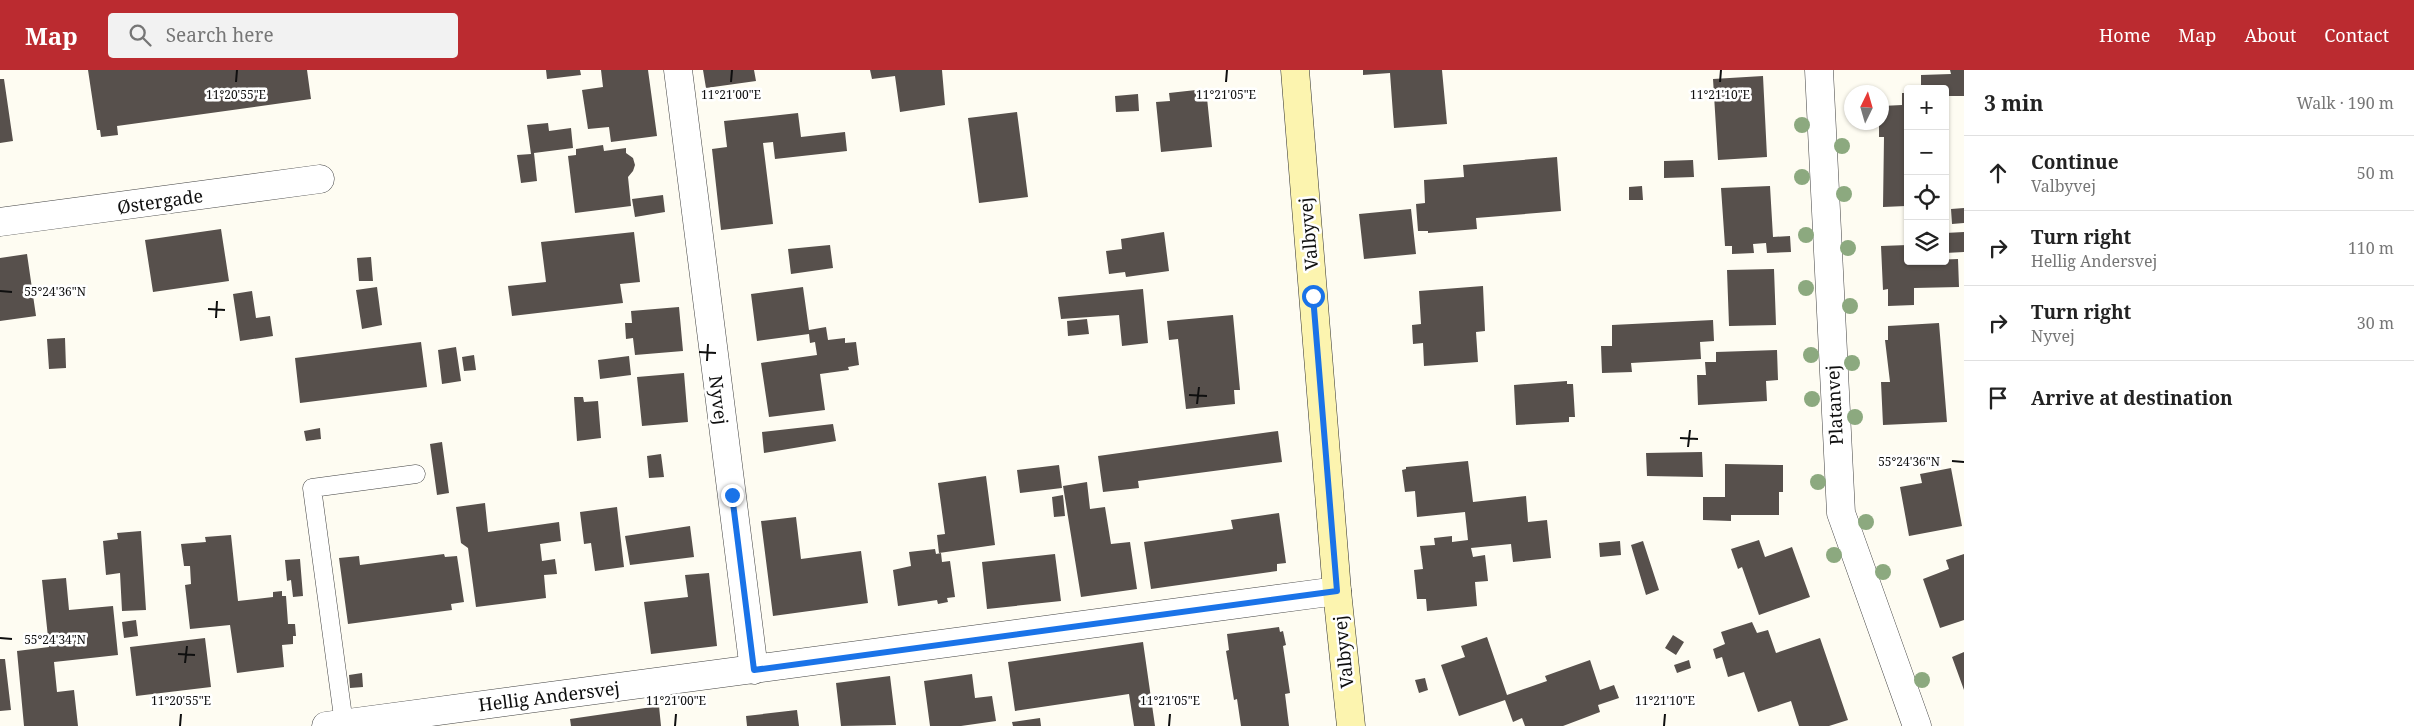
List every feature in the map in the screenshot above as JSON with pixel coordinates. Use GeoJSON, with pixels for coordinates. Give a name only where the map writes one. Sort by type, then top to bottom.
{"type":"FeatureCollection","features":[{"type":"Feature","properties":{"kind":"street","name":"Nyvej"},"geometry":{"type":"LineString","coordinates":[[678,70],[754,670]]}},
{"type":"Feature","properties":{"kind":"street","name":"Valbyvej"},"geometry":{"type":"LineString","coordinates":[[1294,70],[1337,591],[1351,726]]}},
{"type":"Feature","properties":{"kind":"street","name":"Platanvej"},"geometry":{"type":"LineString","coordinates":[[1819,70],[1841,513],[1917,726]]}},
{"type":"Feature","properties":{"kind":"street","name":"Østergade"},"geometry":{"type":"LineString","coordinates":[[0,222],[320,179]]}},
{"type":"Feature","properties":{"kind":"street","name":"Hellig Andersvej"},"geometry":{"type":"LineString","coordinates":[[335,725],[447,718],[754,670],[1337,591]]}},
{"type":"Feature","properties":{"kind":"lane"},"geometry":{"type":"LineString","coordinates":[[335,725],[312,488],[416,474]]}},
{"type":"Feature","properties":{"kind":"building"},"geometry":{"type":"Polygon","coordinates":[[[88,70],[307,70],[311,99],[117,126],[118,135],[101,137],[100,130],[97,130],[88,70]]]}},
{"type":"Feature","properties":{"kind":"building"},"geometry":{"type":"Polygon","coordinates":[[[546,70],[580,70],[581,75],[547,79],[546,70]]]}},
{"type":"Feature","properties":{"kind":"building"},"geometry":{"type":"Polygon","coordinates":[[[601,70],[648,70],[657,136],[611,142],[609,127],[588,129],[582,90],[603,87],[601,70]]]}},
{"type":"Feature","properties":{"kind":"building"},"geometry":{"type":"Polygon","coordinates":[[[703,70],[754,70],[756,81],[706,88],[703,70]]]}},
{"type":"Feature","properties":{"kind":"building"},"geometry":{"type":"Polygon","coordinates":[[[870,70],[942,70],[945,105],[900,112],[895,76],[872,79],[870,70]]]}},
{"type":"Feature","properties":{"kind":"building"},"geometry":{"type":"Polygon","coordinates":[[[1363,70],[1442,70],[1447,124],[1394,128],[1390,73],[1363,75],[1363,70]]]}},
{"type":"Feature","properties":{"kind":"building"},"geometry":{"type":"Polygon","coordinates":[[[1950,70],[1964,70],[1964,96],[1949,96],[1949,85],[1921,85],[1921,75],[1951,74],[1950,70]]]}},
{"type":"Feature","properties":{"kind":"building"},"geometry":{"type":"Polygon","coordinates":[[[1763,76],[1767,157],[1718,160],[1713,79],[1763,76]]]}},
{"type":"Feature","properties":{"kind":"building"},"geometry":{"type":"Polygon","coordinates":[[[0,79],[4,79],[13,141],[0,143],[0,79]]]}},
{"type":"Feature","properties":{"kind":"building"},"geometry":{"type":"Polygon","coordinates":[[[1196,90],[1196,99],[1207,98],[1212,147],[1161,152],[1156,102],[1170,101],[1169,93],[1196,90]]]}},
{"type":"Feature","properties":{"kind":"building"},"geometry":{"type":"Polygon","coordinates":[[[1902,93],[1904,93],[1904,206],[1883,207],[1884,137],[1879,137],[1879,130],[1889,130],[1889,106],[1902,105],[1902,93]]]}},
{"type":"Feature","properties":{"kind":"building"},"geometry":{"type":"Polygon","coordinates":[[[1138,94],[1139,111],[1116,112],[1115,96],[1138,94]]]}},
{"type":"Feature","properties":{"kind":"building"},"geometry":{"type":"Polygon","coordinates":[[[1017,112],[1028,197],[979,203],[968,118],[1017,112]]]}},
{"type":"Feature","properties":{"kind":"building"},"geometry":{"type":"Polygon","coordinates":[[[798,113],[801,137],[845,132],[847,151],[775,159],[773,142],[763,143],[773,224],[721,230],[712,149],[727,147],[724,121],[798,113]]]}},
{"type":"Feature","properties":{"kind":"building"},"geometry":{"type":"Polygon","coordinates":[[[548,123],[549,131],[571,128],[573,148],[534,153],[537,181],[521,183],[517,155],[531,154],[527,125],[548,123]]]}},
{"type":"Feature","properties":{"kind":"building"},"geometry":{"type":"Polygon","coordinates":[[[603,145],[604,151],[626,148],[626,153],[633,158],[635,165],[628,177],[631,206],[575,213],[568,156],[576,155],[576,149],[603,145]]]}},
{"type":"Feature","properties":{"kind":"building"},"geometry":{"type":"Polygon","coordinates":[[[1557,157],[1561,211],[1476,218],[1477,229],[1428,233],[1428,231],[1418,231],[1416,204],[1425,203],[1424,180],[1464,177],[1463,165],[1557,157]]]}},
{"type":"Feature","properties":{"kind":"building"},"geometry":{"type":"Polygon","coordinates":[[[1693,160],[1694,177],[1664,178],[1664,161],[1693,160]]]}},
{"type":"Feature","properties":{"kind":"building"},"geometry":{"type":"Polygon","coordinates":[[[1642,186],[1643,200],[1629,200],[1629,187],[1642,186]]]}},
{"type":"Feature","properties":{"kind":"building"},"geometry":{"type":"Polygon","coordinates":[[[1770,186],[1773,237],[1790,236],[1791,252],[1767,253],[1766,243],[1753,244],[1754,253],[1732,254],[1732,246],[1725,246],[1721,188],[1770,186]]]}},
{"type":"Feature","properties":{"kind":"building"},"geometry":{"type":"Polygon","coordinates":[[[663,195],[665,212],[635,217],[632,199],[663,195]]]}},
{"type":"Feature","properties":{"kind":"building"},"geometry":{"type":"Polygon","coordinates":[[[1964,208],[1964,223],[1952,224],[1951,209],[1964,208]]]}},
{"type":"Feature","properties":{"kind":"building"},"geometry":{"type":"Polygon","coordinates":[[[1411,209],[1416,254],[1364,259],[1359,214],[1411,209]]]}},
{"type":"Feature","properties":{"kind":"building"},"geometry":{"type":"Polygon","coordinates":[[[221,229],[229,281],[153,292],[145,240],[221,229]]]}},
{"type":"Feature","properties":{"kind":"building"},"geometry":{"type":"Polygon","coordinates":[[[634,232],[640,282],[620,284],[623,303],[512,316],[508,286],[546,282],[541,242],[634,232]]]}},
{"type":"Feature","properties":{"kind":"building"},"geometry":{"type":"Polygon","coordinates":[[[1164,232],[1169,271],[1126,277],[1125,272],[1109,274],[1106,251],[1122,249],[1121,239],[1164,232]]]}},
{"type":"Feature","properties":{"kind":"building"},"geometry":{"type":"Polygon","coordinates":[[[1964,232],[1964,252],[1949,253],[1949,233],[1964,232]]]}},
{"type":"Feature","properties":{"kind":"building"},"geometry":{"type":"Polygon","coordinates":[[[830,245],[833,268],[791,274],[788,249],[830,245]]]}},
{"type":"Feature","properties":{"kind":"building"},"geometry":{"type":"Polygon","coordinates":[[[1904,245],[1904,265],[1949,265],[1949,259],[1958,259],[1959,287],[1914,288],[1914,305],[1888,306],[1888,289],[1883,290],[1881,246],[1904,245]]]}},
{"type":"Feature","properties":{"kind":"building"},"geometry":{"type":"Polygon","coordinates":[[[27,254],[36,316],[0,321],[0,258],[27,254]]]}},
{"type":"Feature","properties":{"kind":"building"},"geometry":{"type":"Polygon","coordinates":[[[371,257],[373,281],[359,281],[357,258],[371,257]]]}},
{"type":"Feature","properties":{"kind":"building"},"geometry":{"type":"Polygon","coordinates":[[[1774,269],[1776,325],[1729,326],[1727,270],[1774,269]]]}},
{"type":"Feature","properties":{"kind":"building"},"geometry":{"type":"Polygon","coordinates":[[[1483,286],[1485,331],[1476,332],[1478,362],[1424,366],[1423,343],[1413,344],[1412,325],[1421,324],[1419,291],[1483,286]]]}},
{"type":"Feature","properties":{"kind":"building"},"geometry":{"type":"Polygon","coordinates":[[[377,287],[382,325],[362,329],[356,290],[377,287]]]}},
{"type":"Feature","properties":{"kind":"building"},"geometry":{"type":"Polygon","coordinates":[[[803,287],[809,330],[826,327],[828,340],[845,338],[845,343],[856,342],[859,365],[848,367],[849,370],[820,374],[825,410],[769,417],[761,363],[817,355],[815,342],[810,343],[809,334],[757,341],[751,294],[803,287]]]}},
{"type":"Feature","properties":{"kind":"building"},"geometry":{"type":"Polygon","coordinates":[[[1143,289],[1148,343],[1122,346],[1119,315],[1061,319],[1058,297],[1143,289]]]}},
{"type":"Feature","properties":{"kind":"building"},"geometry":{"type":"Polygon","coordinates":[[[252,291],[256,318],[270,316],[273,336],[240,341],[233,294],[252,291]]]}},
{"type":"Feature","properties":{"kind":"building"},"geometry":{"type":"Polygon","coordinates":[[[679,307],[683,351],[635,355],[633,338],[626,339],[625,323],[632,323],[631,311],[679,307]]]}},
{"type":"Feature","properties":{"kind":"building"},"geometry":{"type":"Polygon","coordinates":[[[1233,315],[1240,390],[1234,390],[1235,404],[1186,409],[1178,339],[1169,340],[1167,321],[1233,315]]]}},
{"type":"Feature","properties":{"kind":"building"},"geometry":{"type":"Polygon","coordinates":[[[1087,319],[1089,334],[1068,336],[1067,321],[1087,319]]]}},
{"type":"Feature","properties":{"kind":"building"},"geometry":{"type":"Polygon","coordinates":[[[1713,320],[1714,341],[1700,342],[1701,359],[1631,363],[1632,372],[1602,373],[1601,346],[1612,346],[1612,325],[1713,320]]]}},
{"type":"Feature","properties":{"kind":"building"},"geometry":{"type":"Polygon","coordinates":[[[1939,323],[1947,422],[1883,425],[1881,382],[1890,382],[1885,340],[1888,340],[1888,326],[1939,323]]]}},
{"type":"Feature","properties":{"kind":"building"},"geometry":{"type":"Polygon","coordinates":[[[65,338],[66,368],[49,369],[47,339],[65,338]]]}},
{"type":"Feature","properties":{"kind":"building"},"geometry":{"type":"Polygon","coordinates":[[[421,342],[427,387],[300,403],[295,358],[421,342]]]}},
{"type":"Feature","properties":{"kind":"building"},"geometry":{"type":"Polygon","coordinates":[[[456,347],[461,381],[442,384],[438,350],[456,347]]]}},
{"type":"Feature","properties":{"kind":"building"},"geometry":{"type":"Polygon","coordinates":[[[1777,350],[1778,380],[1766,381],[1767,401],[1698,405],[1697,375],[1706,375],[1705,362],[1716,362],[1716,352],[1777,350]]]}},
{"type":"Feature","properties":{"kind":"building"},"geometry":{"type":"Polygon","coordinates":[[[474,355],[476,370],[464,371],[462,357],[474,355]]]}},
{"type":"Feature","properties":{"kind":"building"},"geometry":{"type":"Polygon","coordinates":[[[629,356],[631,375],[600,379],[598,360],[629,356]]]}},
{"type":"Feature","properties":{"kind":"building"},"geometry":{"type":"Polygon","coordinates":[[[684,373],[688,422],[642,426],[637,377],[684,373]]]}},
{"type":"Feature","properties":{"kind":"building"},"geometry":{"type":"Polygon","coordinates":[[[1567,381],[1567,384],[1573,384],[1575,417],[1569,417],[1569,422],[1516,425],[1514,385],[1567,381]]]}},
{"type":"Feature","properties":{"kind":"building"},"geometry":{"type":"Polygon","coordinates":[[[574,397],[583,397],[584,402],[598,401],[601,438],[577,441],[574,397]]]}},
{"type":"Feature","properties":{"kind":"building"},"geometry":{"type":"Polygon","coordinates":[[[833,424],[836,441],[764,453],[762,432],[833,424]]]}},
{"type":"Feature","properties":{"kind":"building"},"geometry":{"type":"Polygon","coordinates":[[[320,428],[321,439],[306,441],[304,431],[320,428]]]}},
{"type":"Feature","properties":{"kind":"building"},"geometry":{"type":"Polygon","coordinates":[[[1278,431],[1282,462],[1138,481],[1139,488],[1103,492],[1098,456],[1278,431]]]}},
{"type":"Feature","properties":{"kind":"building"},"geometry":{"type":"Polygon","coordinates":[[[442,442],[449,493],[437,495],[430,444],[442,442]]]}},
{"type":"Feature","properties":{"kind":"building"},"geometry":{"type":"Polygon","coordinates":[[[1702,452],[1703,477],[1647,476],[1646,453],[1702,452]]]}},
{"type":"Feature","properties":{"kind":"building"},"geometry":{"type":"Polygon","coordinates":[[[661,454],[664,477],[649,478],[647,456],[661,454]]]}},
{"type":"Feature","properties":{"kind":"building"},"geometry":{"type":"Polygon","coordinates":[[[1468,461],[1473,502],[1526,496],[1528,522],[1547,520],[1551,558],[1513,562],[1511,544],[1471,548],[1473,557],[1485,555],[1488,581],[1475,582],[1477,606],[1427,611],[1426,599],[1417,599],[1414,570],[1423,569],[1420,546],[1435,545],[1434,538],[1452,536],[1452,542],[1468,540],[1465,512],[1417,517],[1415,491],[1405,492],[1402,470],[1406,469],[1406,467],[1468,461]]]}},
{"type":"Feature","properties":{"kind":"building"},"geometry":{"type":"Polygon","coordinates":[[[1725,464],[1783,465],[1783,492],[1779,492],[1779,515],[1731,515],[1731,521],[1703,520],[1703,497],[1725,497],[1725,464]]]}},
{"type":"Feature","properties":{"kind":"building"},"geometry":{"type":"Polygon","coordinates":[[[1059,465],[1062,488],[1020,493],[1017,470],[1059,465]]]}},
{"type":"Feature","properties":{"kind":"building"},"geometry":{"type":"Polygon","coordinates":[[[1951,468],[1962,526],[1909,536],[1900,487],[1922,483],[1920,474],[1951,468]]]}},
{"type":"Feature","properties":{"kind":"building"},"geometry":{"type":"Polygon","coordinates":[[[986,476],[995,545],[939,553],[937,535],[945,534],[938,483],[986,476]]]}},
{"type":"Feature","properties":{"kind":"building"},"geometry":{"type":"Polygon","coordinates":[[[1087,482],[1090,509],[1105,507],[1111,544],[1130,542],[1137,589],[1081,597],[1063,486],[1087,482]]]}},
{"type":"Feature","properties":{"kind":"building"},"geometry":{"type":"Polygon","coordinates":[[[1063,495],[1065,516],[1054,517],[1052,497],[1063,495]]]}},
{"type":"Feature","properties":{"kind":"building"},"geometry":{"type":"Polygon","coordinates":[[[485,503],[488,532],[559,522],[561,541],[540,544],[542,561],[555,559],[557,574],[544,575],[546,598],[476,607],[468,548],[461,543],[456,507],[485,503]]]}},
{"type":"Feature","properties":{"kind":"building"},"geometry":{"type":"Polygon","coordinates":[[[617,507],[624,567],[595,571],[591,543],[584,544],[580,512],[617,507]]]}},
{"type":"Feature","properties":{"kind":"building"},"geometry":{"type":"Polygon","coordinates":[[[1279,513],[1286,563],[1277,564],[1277,571],[1151,589],[1144,542],[1233,529],[1231,520],[1279,513]]]}},
{"type":"Feature","properties":{"kind":"building"},"geometry":{"type":"Polygon","coordinates":[[[796,517],[801,559],[861,551],[868,603],[773,616],[761,521],[796,517]]]}},
{"type":"Feature","properties":{"kind":"building"},"geometry":{"type":"Polygon","coordinates":[[[690,526],[694,557],[630,565],[625,536],[690,526]]]}},
{"type":"Feature","properties":{"kind":"building"},"geometry":{"type":"Polygon","coordinates":[[[141,531],[146,610],[122,611],[120,573],[106,575],[103,541],[118,539],[117,533],[141,531]]]}},
{"type":"Feature","properties":{"kind":"building"},"geometry":{"type":"Polygon","coordinates":[[[231,535],[238,601],[273,597],[273,592],[282,591],[282,596],[286,596],[288,624],[295,624],[296,636],[293,636],[293,644],[282,645],[284,667],[237,673],[230,625],[190,629],[185,585],[191,584],[190,566],[184,566],[181,544],[206,542],[205,537],[231,535]]]}},
{"type":"Feature","properties":{"kind":"building"},"geometry":{"type":"Polygon","coordinates":[[[1759,540],[1765,557],[1792,547],[1810,597],[1759,615],[1742,567],[1738,569],[1731,549],[1759,540]]]}},
{"type":"Feature","properties":{"kind":"building"},"geometry":{"type":"Polygon","coordinates":[[[1620,541],[1621,555],[1600,557],[1599,543],[1620,541]]]}},
{"type":"Feature","properties":{"kind":"building"},"geometry":{"type":"Polygon","coordinates":[[[1643,541],[1659,590],[1646,595],[1631,545],[1643,541]]]}},
{"type":"Feature","properties":{"kind":"building"},"geometry":{"type":"Polygon","coordinates":[[[935,549],[936,554],[941,553],[942,562],[950,561],[955,597],[947,598],[948,602],[938,604],[937,600],[898,606],[893,570],[911,566],[909,552],[935,549]]]}},
{"type":"Feature","properties":{"kind":"building"},"geometry":{"type":"Polygon","coordinates":[[[444,554],[445,557],[457,556],[464,602],[451,604],[452,610],[348,624],[339,558],[359,556],[360,565],[444,554]]]}},
{"type":"Feature","properties":{"kind":"building"},"geometry":{"type":"Polygon","coordinates":[[[1055,554],[1061,601],[987,609],[982,562],[1055,554]]]}},
{"type":"Feature","properties":{"kind":"building"},"geometry":{"type":"Polygon","coordinates":[[[1964,554],[1964,620],[1940,628],[1923,579],[1949,569],[1946,560],[1964,554]]]}},
{"type":"Feature","properties":{"kind":"building"},"geometry":{"type":"Polygon","coordinates":[[[300,559],[303,596],[293,597],[291,580],[287,581],[285,560],[300,559]]]}},
{"type":"Feature","properties":{"kind":"building"},"geometry":{"type":"Polygon","coordinates":[[[709,573],[717,646],[651,654],[644,602],[688,597],[685,575],[709,573]]]}},
{"type":"Feature","properties":{"kind":"building"},"geometry":{"type":"Polygon","coordinates":[[[66,578],[69,610],[113,606],[118,655],[54,662],[57,692],[74,690],[78,726],[24,726],[17,651],[49,647],[42,580],[66,578]]]}},
{"type":"Feature","properties":{"kind":"building"},"geometry":{"type":"Polygon","coordinates":[[[136,620],[138,636],[124,638],[122,622],[136,620]]]}},
{"type":"Feature","properties":{"kind":"building"},"geometry":{"type":"Polygon","coordinates":[[[1752,622],[1757,633],[1768,630],[1776,653],[1820,638],[1848,720],[1829,726],[1799,726],[1791,701],[1758,712],[1744,672],[1728,677],[1722,657],[1716,659],[1713,649],[1725,644],[1721,632],[1752,622]]]}},
{"type":"Feature","properties":{"kind":"building"},"geometry":{"type":"Polygon","coordinates":[[[1279,627],[1280,632],[1283,631],[1286,645],[1283,646],[1290,693],[1285,694],[1289,726],[1241,726],[1237,699],[1234,700],[1226,651],[1229,650],[1227,634],[1279,627]]]}},
{"type":"Feature","properties":{"kind":"building"},"geometry":{"type":"Polygon","coordinates":[[[1673,635],[1684,642],[1676,655],[1665,648],[1673,635]]]}},
{"type":"Feature","properties":{"kind":"building"},"geometry":{"type":"Polygon","coordinates":[[[1487,637],[1507,695],[1547,681],[1545,676],[1590,660],[1600,690],[1614,685],[1619,698],[1598,705],[1600,712],[1563,726],[1525,726],[1522,718],[1513,722],[1505,700],[1459,716],[1441,665],[1465,657],[1461,646],[1487,637]]]}},
{"type":"Feature","properties":{"kind":"building"},"geometry":{"type":"Polygon","coordinates":[[[205,638],[211,687],[136,696],[130,647],[205,638]]]}},
{"type":"Feature","properties":{"kind":"building"},"geometry":{"type":"Polygon","coordinates":[[[1143,642],[1155,726],[1134,726],[1129,694],[1015,711],[1008,662],[1143,642]]]}},
{"type":"Feature","properties":{"kind":"building"},"geometry":{"type":"Polygon","coordinates":[[[1964,652],[1964,690],[1952,657],[1964,652]]]}},
{"type":"Feature","properties":{"kind":"building"},"geometry":{"type":"Polygon","coordinates":[[[0,659],[5,659],[11,710],[0,711],[0,659]]]}},
{"type":"Feature","properties":{"kind":"building"},"geometry":{"type":"Polygon","coordinates":[[[1689,660],[1691,668],[1677,673],[1674,665],[1689,660]]]}},
{"type":"Feature","properties":{"kind":"building"},"geometry":{"type":"Polygon","coordinates":[[[362,673],[363,687],[350,688],[349,675],[362,673]]]}},
{"type":"Feature","properties":{"kind":"building"},"geometry":{"type":"Polygon","coordinates":[[[972,674],[975,698],[992,696],[996,721],[961,726],[930,726],[924,681],[972,674]]]}},
{"type":"Feature","properties":{"kind":"building"},"geometry":{"type":"Polygon","coordinates":[[[890,676],[896,725],[841,726],[836,683],[890,676]]]}},
{"type":"Feature","properties":{"kind":"building"},"geometry":{"type":"Polygon","coordinates":[[[1425,678],[1428,690],[1419,693],[1415,680],[1425,678]]]}},
{"type":"Feature","properties":{"kind":"building"},"geometry":{"type":"Polygon","coordinates":[[[659,706],[661,726],[571,726],[570,719],[659,706]]]}},
{"type":"Feature","properties":{"kind":"building"},"geometry":{"type":"Polygon","coordinates":[[[797,710],[799,726],[747,726],[746,716],[797,710]]]}},
{"type":"Feature","properties":{"kind":"building"},"geometry":{"type":"Polygon","coordinates":[[[1040,718],[1041,726],[1013,726],[1012,722],[1040,718]]]}},
{"type":"Feature","properties":{"kind":"route"},"geometry":{"type":"LineString","coordinates":[[732,495],[754,670],[1337,591],[1313,296]]}}]}
